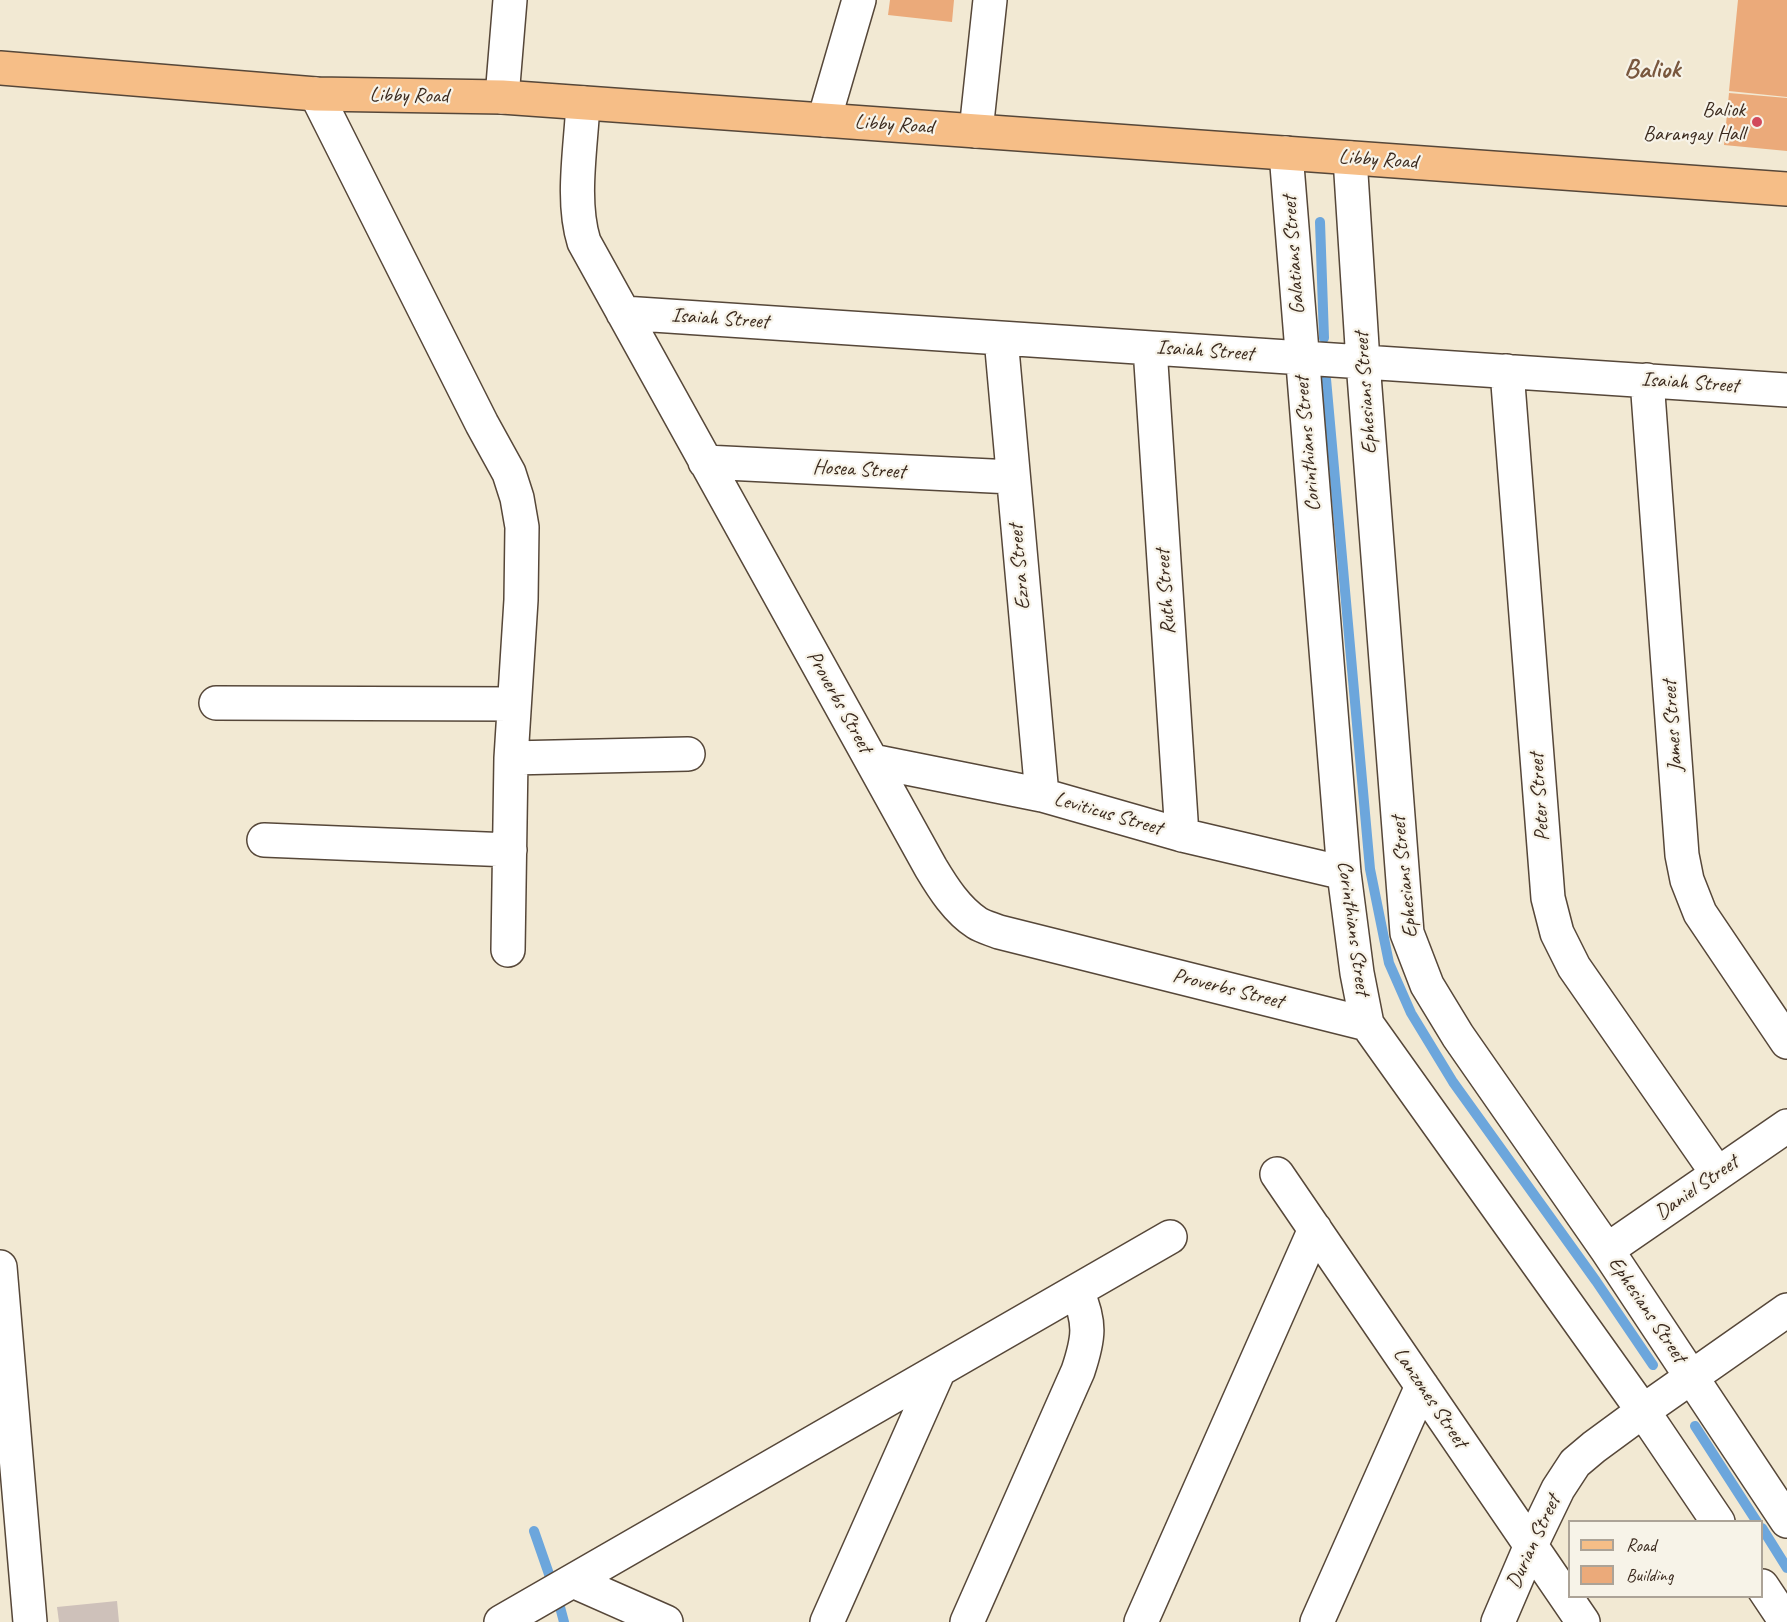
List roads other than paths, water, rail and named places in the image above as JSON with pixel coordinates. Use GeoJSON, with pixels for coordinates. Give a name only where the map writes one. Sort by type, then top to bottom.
{"type":"FeatureCollection","features":[{"type":"Feature","properties":{"kind":"main road","name":"Libby Road"},"geometry":{"type":"LineString","coordinates":[[0,68],[316,94],[502,98],[583,103],[1787,189]]}},
{"type":"Feature","properties":{"kind":"street"},"geometry":{"type":"LineString","coordinates":[[502,98],[510,0]]}},
{"type":"Feature","properties":{"kind":"street"},"geometry":{"type":"LineString","coordinates":[[824,120],[859,0]]}},
{"type":"Feature","properties":{"kind":"street"},"geometry":{"type":"LineString","coordinates":[[976,131],[990,0]]}},
{"type":"Feature","properties":{"kind":"street"},"geometry":{"type":"LineString","coordinates":[[316,94],[482,424],[509,473],[517,498],[522,527],[521,600],[511,758],[508,950]]}},
{"type":"Feature","properties":{"kind":"street","name":"Proverbs Street"},"geometry":{"type":"LineString","coordinates":[[583,103],[577,207],[584,242],[872,761],[946,892],[960,909],[977,924],[999,932],[1367,1024]]}},
{"type":"Feature","properties":{"kind":"street","name":"Galatians Street"},"geometry":{"type":"LineString","coordinates":[[1286,153],[1301,358]]}},
{"type":"Feature","properties":{"kind":"street","name":"Ephesians Street"},"geometry":{"type":"LineString","coordinates":[[1350,158],[1363,362],[1407,933],[1427,985],[1458,1036],[1607,1250],[1787,1521]]}},
{"type":"Feature","properties":{"kind":"street","name":"Isaiah Street"},"geometry":{"type":"LineString","coordinates":[[623,312],[1787,390]]}},
{"type":"Feature","properties":{"kind":"street","name":"Ezra Street"},"geometry":{"type":"LineString","coordinates":[[1001,338],[1042,795]]}},
{"type":"Feature","properties":{"kind":"street","name":"Ruth Street"},"geometry":{"type":"LineString","coordinates":[[1150,348],[1182,835]]}},
{"type":"Feature","properties":{"kind":"street","name":"Corinthians Street"},"geometry":{"type":"LineString","coordinates":[[1301,358],[1344,873],[1357,973],[1367,1024],[1643,1411]]}},
{"type":"Feature","properties":{"kind":"street","name":"Peter Street"},"geometry":{"type":"LineString","coordinates":[[1507,371],[1550,907],[1557,933],[1574,968],[1717,1173]]}},
{"type":"Feature","properties":{"kind":"street","name":"James Street"},"geometry":{"type":"LineString","coordinates":[[1647,381],[1682,855],[1687,880],[1700,913],[1787,1042]]}},
{"type":"Feature","properties":{"kind":"street","name":"Hosea Street"},"geometry":{"type":"LineString","coordinates":[[705,462],[1012,477]]}},
{"type":"Feature","properties":{"kind":"street"},"geometry":{"type":"LineString","coordinates":[[216,703],[514,704]]}},
{"type":"Feature","properties":{"kind":"street"},"geometry":{"type":"LineString","coordinates":[[511,758],[688,754]]}},
{"type":"Feature","properties":{"kind":"street","name":"Leviticus Street"},"geometry":{"type":"LineString","coordinates":[[872,761],[1042,795],[1182,835],[1344,873]]}},
{"type":"Feature","properties":{"kind":"street"},"geometry":{"type":"LineString","coordinates":[[264,840],[510,850]]}},
{"type":"Feature","properties":{"kind":"street","name":"Daniel Street"},"geometry":{"type":"LineString","coordinates":[[1607,1250],[1787,1126]]}},
{"type":"Feature","properties":{"kind":"street","name":"Lanzones Street"},"geometry":{"type":"LineString","coordinates":[[1277,1174],[1583,1622]]}},
{"type":"Feature","properties":{"kind":"street"},"geometry":{"type":"LineString","coordinates":[[1141,1622],[1315,1229]]}},
{"type":"Feature","properties":{"kind":"street"},"geometry":{"type":"LineString","coordinates":[[501,1622],[1170,1237]]}},
{"type":"Feature","properties":{"kind":"street"},"geometry":{"type":"LineString","coordinates":[[0,1267],[30,1622]]}},
{"type":"Feature","properties":{"kind":"street"},"geometry":{"type":"LineString","coordinates":[[967,1622],[1087,1345],[1089,1325],[1077,1291]]}},
{"type":"Feature","properties":{"kind":"street","name":"Durian Street"},"geometry":{"type":"LineString","coordinates":[[1498,1622],[1558,1489],[1575,1463],[1643,1411],[1787,1310]]}},
{"type":"Feature","properties":{"kind":"street"},"geometry":{"type":"LineString","coordinates":[[827,1622],[939,1370]]}},
{"type":"Feature","properties":{"kind":"street"},"geometry":{"type":"LineString","coordinates":[[1317,1622],[1422,1386]]}},
{"type":"Feature","properties":{"kind":"street"},"geometry":{"type":"LineString","coordinates":[[1643,1411],[1717,1520]]}},
{"type":"Feature","properties":{"kind":"street"},"geometry":{"type":"LineString","coordinates":[[573,1581],[666,1622]]}},
{"type":"Feature","properties":{"kind":"street"},"geometry":{"type":"LineString","coordinates":[[1763,1589],[1786,1622]]}},
{"type":"Feature","properties":{"kind":"waterway"},"geometry":{"type":"LineString","coordinates":[[1320,222],[1324,338]]}},
{"type":"Feature","properties":{"kind":"waterway"},"geometry":{"type":"LineString","coordinates":[[1326,379],[1370,869],[1389,963],[1411,1013],[1453,1082],[1596,1281],[1653,1365]]}},
{"type":"Feature","properties":{"kind":"waterway"},"geometry":{"type":"LineString","coordinates":[[1695,1426],[1756,1520]]}},
{"type":"Feature","properties":{"kind":"waterway"},"geometry":{"type":"LineString","coordinates":[[1763,1530],[1787,1568]]}},
{"type":"Feature","properties":{"kind":"waterway"},"geometry":{"type":"LineString","coordinates":[[534,1531],[550,1577]]}},
{"type":"Feature","properties":{"kind":"waterway"},"geometry":{"type":"LineString","coordinates":[[560,1607],[564,1622]]}},
{"type":"Feature","properties":{"kind":"place","name":"Baliok Barangay Hall"},"geometry":{"type":"Point","coordinates":[1757,122]}},
{"type":"Feature","properties":{"kind":"district","name":"Baliok"},"geometry":{"type":"Point","coordinates":[1652,70]}}]}
